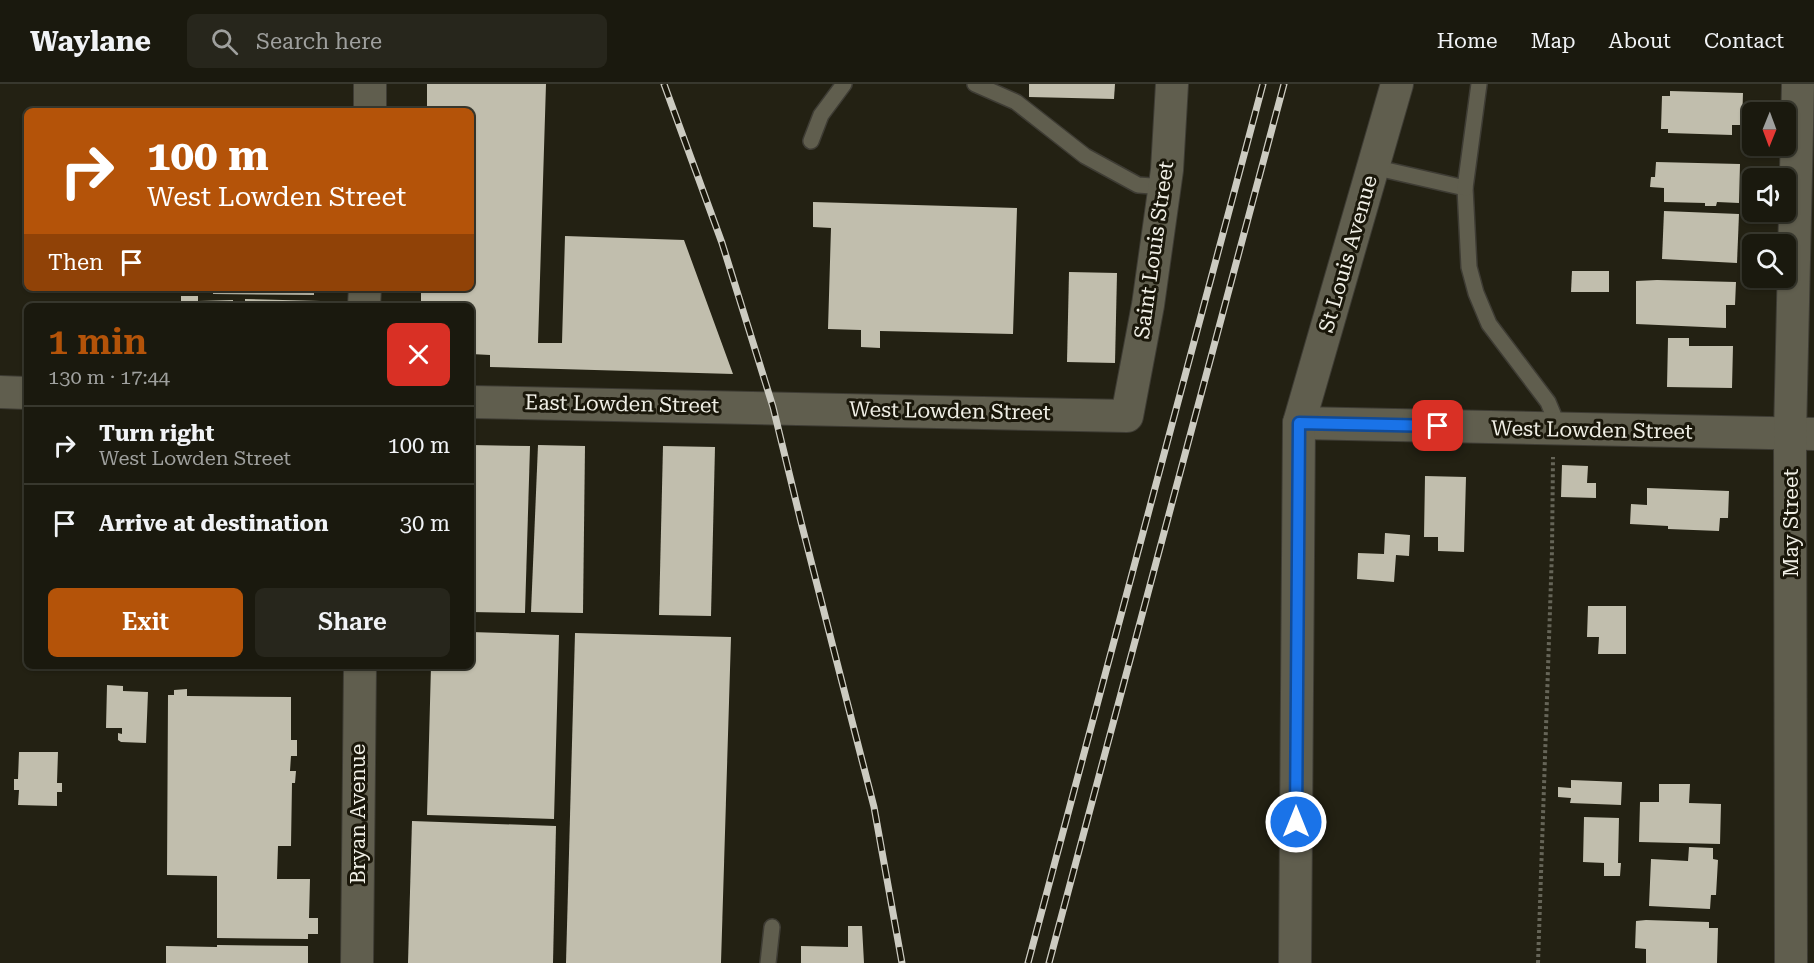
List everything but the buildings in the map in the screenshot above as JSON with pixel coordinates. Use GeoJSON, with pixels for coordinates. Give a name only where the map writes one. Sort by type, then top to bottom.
{"type":"FeatureCollection","features":[{"type":"Feature","properties":{"kind":"street"},"geometry":{"type":"LineString","coordinates":[[370,84],[370,108]]}},
{"type":"Feature","properties":{"kind":"street","name":"Saint Louis Street"},"geometry":{"type":"LineString","coordinates":[[1127,416],[1148,305],[1165,187],[1172,84]]}},
{"type":"Feature","properties":{"kind":"street","name":"St Louis Avenue"},"geometry":{"type":"LineString","coordinates":[[1295,963],[1299,423],[1397,84]]}},
{"type":"Feature","properties":{"kind":"street","name":"May Street"},"geometry":{"type":"LineString","coordinates":[[1791,963],[1802,434],[1798,84]]}},
{"type":"Feature","properties":{"kind":"street"},"geometry":{"type":"LineString","coordinates":[[0,392],[24,393]]}},
{"type":"Feature","properties":{"kind":"street","name":"East Lowden Street"},"geometry":{"type":"LineString","coordinates":[[474,402],[773,407]]}},
{"type":"Feature","properties":{"kind":"street","name":"West Lowden Street"},"geometry":{"type":"LineString","coordinates":[[773,407],[1127,416]]}},
{"type":"Feature","properties":{"kind":"street","name":"West Lowden Street"},"geometry":{"type":"LineString","coordinates":[[1299,423],[1802,434]]}},
{"type":"Feature","properties":{"kind":"street","name":"Bryan Avenue"},"geometry":{"type":"LineString","coordinates":[[357,963],[360,669]]}},
{"type":"Feature","properties":{"kind":"lane"},"geometry":{"type":"LineString","coordinates":[[812,141],[821,115],[844,84]]}},
{"type":"Feature","properties":{"kind":"lane"},"geometry":{"type":"LineString","coordinates":[[975,84],[1016,102],[1085,156],[1138,185],[1165,187]]}},
{"type":"Feature","properties":{"kind":"lane"},"geometry":{"type":"LineString","coordinates":[[1479,84],[1465,188],[1468,267],[1489,324],[1548,402],[1553,414],[1553,429]]}},
{"type":"Feature","properties":{"kind":"lane"},"geometry":{"type":"LineString","coordinates":[[1373,167],[1465,188]]}},
{"type":"Feature","properties":{"kind":"lane"},"geometry":{"type":"LineString","coordinates":[[768,963],[771,927]]}},
{"type":"Feature","properties":{"kind":"path"},"geometry":{"type":"LineString","coordinates":[[1539,963],[1552,551],[1553,429]]}},
{"type":"Feature","properties":{"kind":"railway"},"geometry":{"type":"LineString","coordinates":[[664,84],[722,243],[773,407],[874,807],[902,963]]}},
{"type":"Feature","properties":{"kind":"railway"},"geometry":{"type":"LineString","coordinates":[[1028,963],[1263,84]]}},
{"type":"Feature","properties":{"kind":"railway"},"geometry":{"type":"LineString","coordinates":[[1049,963],[1284,84]]}},
{"type":"Feature","properties":{"kind":"route"},"geometry":{"type":"LineString","coordinates":[[1296,822],[1299,423],[1438,426]]}}]}
